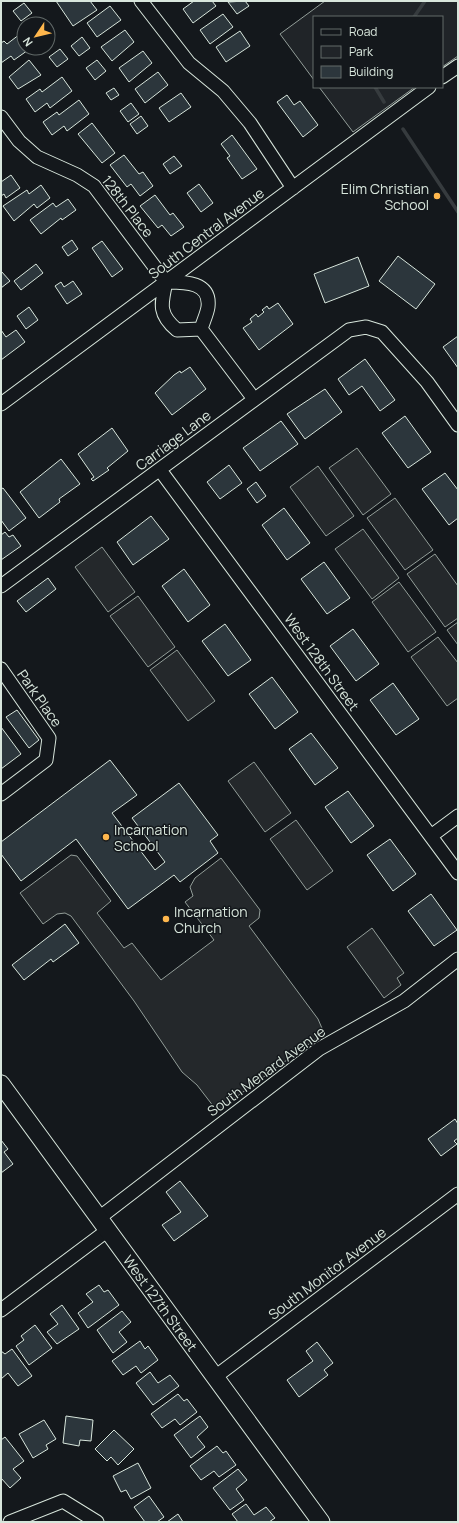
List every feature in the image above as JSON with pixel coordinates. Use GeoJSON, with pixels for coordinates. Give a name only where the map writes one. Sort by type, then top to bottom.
{"type":"FeatureCollection","features":[{"type":"Feature","properties":{"kind":"main road","name":"West 127th Street"},"geometry":{"type":"LineString","coordinates":[[1,1085],[321,1522]]}},
{"type":"Feature","properties":{"kind":"street"},"geometry":{"type":"LineString","coordinates":[[141,1],[189,64],[222,91],[250,123],[293,188]]}},
{"type":"Feature","properties":{"kind":"street"},"geometry":{"type":"LineString","coordinates":[[443,76],[458,66]]}},
{"type":"Feature","properties":{"kind":"street","name":"South Central Avenue"},"geometry":{"type":"LineString","coordinates":[[1,404],[428,88]]}},
{"type":"Feature","properties":{"kind":"street","name":"128th Place"},"geometry":{"type":"LineString","coordinates":[[1,117],[18,141],[38,157],[78,175],[94,186],[166,282]]}},
{"type":"Feature","properties":{"kind":"street"},"geometry":{"type":"LineString","coordinates":[[166,282],[188,282],[199,286],[206,296],[208,307],[201,329],[177,330],[167,322],[163,314],[161,302],[166,282]]}},
{"type":"Feature","properties":{"kind":"street","name":"Carriage Lane"},"geometry":{"type":"LineString","coordinates":[[1,586],[349,330],[366,327],[382,332],[401,355],[427,382],[458,425]]}},
{"type":"Feature","properties":{"kind":"street"},"geometry":{"type":"LineString","coordinates":[[201,329],[254,399]]}},
{"type":"Feature","properties":{"kind":"street","name":"West 128th Street"},"geometry":{"type":"LineString","coordinates":[[160,470],[458,874]]}},
{"type":"Feature","properties":{"kind":"street","name":"Park Place"},"geometry":{"type":"LineString","coordinates":[[1,669],[50,738],[46,760],[1,794]]}},
{"type":"Feature","properties":{"kind":"street"},"geometry":{"type":"LineString","coordinates":[[430,836],[458,816]]}},
{"type":"Feature","properties":{"kind":"street","name":"South Menard Avenue"},"geometry":{"type":"LineString","coordinates":[[1,1310],[319,1049],[404,1001],[458,959]]}},
{"type":"Feature","properties":{"kind":"street","name":"South Monitor Avenue"},"geometry":{"type":"LineString","coordinates":[[215,1377],[458,1194]]}},
{"type":"Feature","properties":{"kind":"street"},"geometry":{"type":"LineString","coordinates":[[10,1522],[63,1501],[97,1522]]}},
{"type":"Feature","properties":{"kind":"green space"},"geometry":{"type":"Polygon","coordinates":[[[325,1],[458,1],[458,56],[443,66],[443,16],[313,16],[313,79],[280,34],[325,1]]]}},
{"type":"Feature","properties":{"kind":"green space"},"geometry":{"type":"Polygon","coordinates":[[[320,88],[414,88],[353,132],[320,88]]]}},
{"type":"Feature","properties":{"kind":"shaded area"},"geometry":{"type":"Polygon","coordinates":[[[357,448],[391,494],[363,515],[329,468],[357,448]]]}},
{"type":"Feature","properties":{"kind":"shaded area"},"geometry":{"type":"Polygon","coordinates":[[[318,466],[354,516],[326,536],[290,487],[318,466]]]}},
{"type":"Feature","properties":{"kind":"shaded area"},"geometry":{"type":"Polygon","coordinates":[[[395,498],[433,550],[405,570],[367,518],[395,498]]]}},
{"type":"Feature","properties":{"kind":"shaded area"},"geometry":{"type":"Polygon","coordinates":[[[363,529],[399,578],[372,599],[335,549],[363,529]]]}},
{"type":"Feature","properties":{"kind":"shaded area"},"geometry":{"type":"Polygon","coordinates":[[[102,547],[135,592],[108,612],[75,567],[102,547]]]}},
{"type":"Feature","properties":{"kind":"shaded area"},"geometry":{"type":"Polygon","coordinates":[[[435,554],[458,586],[458,618],[445,627],[407,574],[435,554]]]}},
{"type":"Feature","properties":{"kind":"shaded area"},"geometry":{"type":"Polygon","coordinates":[[[399,582],[436,632],[408,652],[372,602],[399,582]]]}},
{"type":"Feature","properties":{"kind":"shaded area"},"geometry":{"type":"Polygon","coordinates":[[[138,596],[175,647],[148,667],[110,616],[138,596]]]}},
{"type":"Feature","properties":{"kind":"shaded area"},"geometry":{"type":"Polygon","coordinates":[[[458,622],[458,645],[447,630],[458,622]]]}},
{"type":"Feature","properties":{"kind":"shaded area"},"geometry":{"type":"Polygon","coordinates":[[[438,637],[458,663],[458,698],[447,706],[411,657],[438,637]]]}},
{"type":"Feature","properties":{"kind":"shaded area"},"geometry":{"type":"Polygon","coordinates":[[[177,650],[215,701],[188,721],[150,670],[177,650]]]}},
{"type":"Feature","properties":{"kind":"shaded area"},"geometry":{"type":"Polygon","coordinates":[[[254,762],[291,813],[265,832],[228,781],[254,762]]]}},
{"type":"Feature","properties":{"kind":"shaded area"},"geometry":{"type":"Polygon","coordinates":[[[296,820],[333,871],[307,890],[270,839],[296,820]]]}},
{"type":"Feature","properties":{"kind":"shaded area"},"geometry":{"type":"Polygon","coordinates":[[[71,855],[77,856],[111,901],[97,913],[124,948],[132,943],[161,980],[214,940],[185,902],[193,896],[190,887],[195,878],[221,858],[260,910],[259,918],[249,926],[318,1019],[324,1033],[217,1111],[197,1085],[182,1072],[134,1001],[71,916],[65,913],[57,914],[43,924],[20,893],[71,855]]]}},
{"type":"Feature","properties":{"kind":"shaded area"},"geometry":{"type":"Polygon","coordinates":[[[372,928],[404,973],[397,978],[401,985],[384,998],[347,947],[372,928]]]}},
{"type":"Feature","properties":{"kind":"building"},"geometry":{"type":"Polygon","coordinates":[[[56,1],[90,1],[97,10],[73,26],[56,1]]]}},
{"type":"Feature","properties":{"kind":"building"},"geometry":{"type":"Polygon","coordinates":[[[194,1],[212,1],[216,6],[193,23],[183,9],[194,1]]]}},
{"type":"Feature","properties":{"kind":"building"},"geometry":{"type":"Polygon","coordinates":[[[245,1],[249,6],[237,14],[228,2],[245,1]]]}},
{"type":"Feature","properties":{"kind":"building"},"geometry":{"type":"Polygon","coordinates":[[[24,3],[32,13],[28,16],[17,16],[13,11],[24,3]]]}},
{"type":"Feature","properties":{"kind":"building"},"geometry":{"type":"Polygon","coordinates":[[[110,6],[121,20],[97,37],[87,23],[110,6]]]}},
{"type":"Feature","properties":{"kind":"building"},"geometry":{"type":"Polygon","coordinates":[[[223,14],[233,27],[210,44],[200,30],[223,14]]]}},
{"type":"Feature","properties":{"kind":"building"},"geometry":{"type":"Polygon","coordinates":[[[125,30],[134,42],[112,61],[101,47],[125,30]]]}},
{"type":"Feature","properties":{"kind":"building"},"geometry":{"type":"Polygon","coordinates":[[[240,31],[250,46],[226,62],[216,47],[240,31]]]}},
{"type":"Feature","properties":{"kind":"building"},"geometry":{"type":"Polygon","coordinates":[[[16,37],[16,56],[20,56],[14,60],[11,56],[1,63],[1,43],[4,41],[7,44],[16,37]]]}},
{"type":"Feature","properties":{"kind":"building"},"geometry":{"type":"Polygon","coordinates":[[[82,37],[90,48],[79,56],[71,46],[82,37]]]}},
{"type":"Feature","properties":{"kind":"building"},"geometry":{"type":"Polygon","coordinates":[[[60,49],[68,59],[57,67],[49,57],[56,56],[56,52],[60,49]]]}},
{"type":"Feature","properties":{"kind":"building"},"geometry":{"type":"Polygon","coordinates":[[[143,51],[152,63],[129,82],[119,68],[143,51]]]}},
{"type":"Feature","properties":{"kind":"building"},"geometry":{"type":"Polygon","coordinates":[[[29,60],[41,75],[18,89],[9,77],[29,60]]]}},
{"type":"Feature","properties":{"kind":"building"},"geometry":{"type":"Polygon","coordinates":[[[97,60],[106,71],[95,80],[86,68],[97,60]]]}},
{"type":"Feature","properties":{"kind":"building"},"geometry":{"type":"Polygon","coordinates":[[[158,72],[168,85],[145,103],[135,89],[158,72]]]}},
{"type":"Feature","properties":{"kind":"building"},"geometry":{"type":"Polygon","coordinates":[[[62,77],[72,91],[50,108],[47,103],[35,112],[26,99],[40,89],[42,92],[62,77]]]}},
{"type":"Feature","properties":{"kind":"building"},"geometry":{"type":"Polygon","coordinates":[[[114,88],[119,95],[111,100],[106,93],[114,88]]]}},
{"type":"Feature","properties":{"kind":"building"},"geometry":{"type":"Polygon","coordinates":[[[181,93],[191,107],[169,122],[159,108],[181,93]]]}},
{"type":"Feature","properties":{"kind":"building"},"geometry":{"type":"Polygon","coordinates":[[[287,95],[294,105],[300,101],[318,125],[303,137],[277,102],[287,95]]]}},
{"type":"Feature","properties":{"kind":"building"},"geometry":{"type":"Polygon","coordinates":[[[79,100],[89,114],[67,131],[64,126],[52,135],[43,122],[57,112],[59,115],[79,100]]]}},
{"type":"Feature","properties":{"kind":"building"},"geometry":{"type":"Polygon","coordinates":[[[131,103],[139,114],[128,122],[120,111],[131,103]]]}},
{"type":"Feature","properties":{"kind":"building"},"geometry":{"type":"Polygon","coordinates":[[[141,116],[148,126],[137,134],[130,124],[141,116]]]}},
{"type":"Feature","properties":{"kind":"building"},"geometry":{"type":"Polygon","coordinates":[[[92,123],[115,153],[102,163],[78,134],[92,123]]]}},
{"type":"Feature","properties":{"kind":"building"},"geometry":{"type":"Polygon","coordinates":[[[232,135],[257,169],[242,179],[227,158],[230,156],[221,144],[232,135]]]}},
{"type":"Feature","properties":{"kind":"building"},"geometry":{"type":"Polygon","coordinates":[[[124,155],[139,174],[143,172],[153,186],[140,196],[131,184],[127,187],[110,165],[124,155]]]}},
{"type":"Feature","properties":{"kind":"building"},"geometry":{"type":"Polygon","coordinates":[[[174,156],[182,166],[170,174],[163,164],[174,156]]]}},
{"type":"Feature","properties":{"kind":"building"},"geometry":{"type":"Polygon","coordinates":[[[11,175],[20,188],[6,198],[4,194],[1,196],[1,182],[11,175]]]}},
{"type":"Feature","properties":{"kind":"building"},"geometry":{"type":"Polygon","coordinates":[[[199,184],[213,203],[201,212],[187,193],[199,184]]]}},
{"type":"Feature","properties":{"kind":"building"},"geometry":{"type":"Polygon","coordinates":[[[41,185],[50,198],[37,208],[34,204],[14,221],[3,206],[27,190],[29,194],[41,185]]]}},
{"type":"Feature","properties":{"kind":"building"},"geometry":{"type":"Polygon","coordinates":[[[155,195],[170,215],[173,213],[184,227],[171,236],[162,225],[158,228],[140,206],[155,195]]]}},
{"type":"Feature","properties":{"kind":"building"},"geometry":{"type":"Polygon","coordinates":[[[68,199],[76,210],[62,220],[61,218],[41,234],[30,220],[53,203],[56,207],[68,199]]]}},
{"type":"Feature","properties":{"kind":"building"},"geometry":{"type":"Polygon","coordinates":[[[72,240],[78,249],[68,256],[62,247],[72,240]]]}},
{"type":"Feature","properties":{"kind":"building"},"geometry":{"type":"Polygon","coordinates":[[[102,241],[123,269],[112,277],[92,248],[102,241]]]}},
{"type":"Feature","properties":{"kind":"building"},"geometry":{"type":"Polygon","coordinates":[[[398,256],[435,284],[416,309],[379,281],[398,256]]]}},
{"type":"Feature","properties":{"kind":"building"},"geometry":{"type":"Polygon","coordinates":[[[358,257],[369,286],[325,303],[314,274],[358,257]]]}},
{"type":"Feature","properties":{"kind":"building"},"geometry":{"type":"Polygon","coordinates":[[[36,264],[43,273],[21,290],[14,281],[36,264]]]}},
{"type":"Feature","properties":{"kind":"building"},"geometry":{"type":"Polygon","coordinates":[[[1,271],[10,281],[1,288],[1,271]]]}},
{"type":"Feature","properties":{"kind":"building"},"geometry":{"type":"Polygon","coordinates":[[[73,281],[82,294],[67,304],[55,286],[61,282],[64,287],[73,281]]]}},
{"type":"Feature","properties":{"kind":"building"},"geometry":{"type":"Polygon","coordinates":[[[278,303],[293,324],[259,350],[243,328],[252,322],[250,319],[256,314],[258,317],[264,312],[262,310],[267,306],[269,309],[278,303]]]}},
{"type":"Feature","properties":{"kind":"building"},"geometry":{"type":"Polygon","coordinates":[[[29,307],[38,320],[26,329],[17,316],[29,307]]]}},
{"type":"Feature","properties":{"kind":"building"},"geometry":{"type":"Polygon","coordinates":[[[1,330],[6,337],[16,330],[25,342],[1,360],[1,330]]]}},
{"type":"Feature","properties":{"kind":"building"},"geometry":{"type":"Polygon","coordinates":[[[458,336],[458,368],[443,347],[458,336]]]}},
{"type":"Feature","properties":{"kind":"building"},"geometry":{"type":"Polygon","coordinates":[[[365,359],[395,400],[380,411],[362,386],[349,395],[338,379],[365,359]]]}},
{"type":"Feature","properties":{"kind":"building"},"geometry":{"type":"Polygon","coordinates":[[[190,367],[206,389],[172,415],[155,393],[174,375],[180,371],[181,373],[190,367]]]}},
{"type":"Feature","properties":{"kind":"building"},"geometry":{"type":"Polygon","coordinates":[[[325,389],[342,412],[305,439],[287,414],[325,389]]]}},
{"type":"Feature","properties":{"kind":"building"},"geometry":{"type":"Polygon","coordinates":[[[405,416],[431,452],[408,468],[382,433],[405,416]]]}},
{"type":"Feature","properties":{"kind":"building"},"geometry":{"type":"Polygon","coordinates":[[[281,421],[298,444],[260,471],[243,448],[281,421]]]}},
{"type":"Feature","properties":{"kind":"building"},"geometry":{"type":"Polygon","coordinates":[[[112,428],[128,451],[107,468],[109,470],[93,481],[91,479],[94,477],[78,454],[112,428]]]}},
{"type":"Feature","properties":{"kind":"building"},"geometry":{"type":"Polygon","coordinates":[[[61,459],[80,484],[59,499],[60,502],[39,518],[20,492],[61,459]]]}},
{"type":"Feature","properties":{"kind":"building"},"geometry":{"type":"Polygon","coordinates":[[[229,465],[242,483],[220,499],[207,482],[229,465]]]}},
{"type":"Feature","properties":{"kind":"building"},"geometry":{"type":"Polygon","coordinates":[[[445,473],[458,490],[458,518],[449,525],[422,489],[445,473]]]}},
{"type":"Feature","properties":{"kind":"building"},"geometry":{"type":"Polygon","coordinates":[[[256,482],[266,496],[257,503],[247,489],[256,482]]]}},
{"type":"Feature","properties":{"kind":"building"},"geometry":{"type":"Polygon","coordinates":[[[3,488],[26,518],[9,531],[1,520],[1,489],[3,488]]]}},
{"type":"Feature","properties":{"kind":"building"},"geometry":{"type":"Polygon","coordinates":[[[284,508],[310,543],[287,560],[262,525],[284,508]]]}},
{"type":"Feature","properties":{"kind":"building"},"geometry":{"type":"Polygon","coordinates":[[[151,516],[169,539],[133,565],[117,542],[151,516]]]}},
{"type":"Feature","properties":{"kind":"building"},"geometry":{"type":"Polygon","coordinates":[[[5,532],[9,537],[13,535],[21,546],[1,560],[1,535],[5,532]]]}},
{"type":"Feature","properties":{"kind":"building"},"geometry":{"type":"Polygon","coordinates":[[[324,562],[350,598],[327,614],[301,579],[324,562]]]}},
{"type":"Feature","properties":{"kind":"building"},"geometry":{"type":"Polygon","coordinates":[[[184,569],[210,605],[188,622],[162,586],[184,569]]]}},
{"type":"Feature","properties":{"kind":"building"},"geometry":{"type":"Polygon","coordinates":[[[48,578],[56,589],[26,612],[17,601],[48,578]]]}},
{"type":"Feature","properties":{"kind":"building"},"geometry":{"type":"Polygon","coordinates":[[[225,624],[251,660],[228,676],[202,641],[225,624]]]}},
{"type":"Feature","properties":{"kind":"building"},"geometry":{"type":"Polygon","coordinates":[[[353,629],[379,664],[356,681],[330,646],[353,629]]]}},
{"type":"Feature","properties":{"kind":"building"},"geometry":{"type":"Polygon","coordinates":[[[272,677],[298,712],[275,729],[249,694],[272,677]]]}},
{"type":"Feature","properties":{"kind":"building"},"geometry":{"type":"Polygon","coordinates":[[[393,683],[419,719],[396,735],[370,700],[393,683]]]}},
{"type":"Feature","properties":{"kind":"building"},"geometry":{"type":"Polygon","coordinates":[[[17,710],[39,740],[29,748],[6,717],[17,710]]]}},
{"type":"Feature","properties":{"kind":"building"},"geometry":{"type":"Polygon","coordinates":[[[1,727],[21,754],[1,769],[1,727]]]}},
{"type":"Feature","properties":{"kind":"building"},"geometry":{"type":"Polygon","coordinates":[[[311,733],[338,768],[315,785],[289,749],[311,733]]]}},
{"type":"Feature","properties":{"kind":"building"},"geometry":{"type":"Polygon","coordinates":[[[110,760],[137,795],[112,813],[155,870],[165,862],[132,818],[179,783],[218,835],[210,841],[218,853],[180,882],[174,875],[128,909],[76,839],[21,881],[1,854],[1,842],[110,760]]]}},
{"type":"Feature","properties":{"kind":"building"},"geometry":{"type":"Polygon","coordinates":[[[348,791],[374,826],[351,843],[325,807],[348,791]]]}},
{"type":"Feature","properties":{"kind":"building"},"geometry":{"type":"Polygon","coordinates":[[[390,839],[416,874],[393,891],[367,855],[390,839]]]}},
{"type":"Feature","properties":{"kind":"building"},"geometry":{"type":"Polygon","coordinates":[[[431,894],[457,930],[434,946],[408,911],[431,894]]]}},
{"type":"Feature","properties":{"kind":"building"},"geometry":{"type":"Polygon","coordinates":[[[65,924],[79,943],[53,962],[51,959],[24,980],[12,965],[65,924]]]}},
{"type":"Feature","properties":{"kind":"building"},"geometry":{"type":"Polygon","coordinates":[[[455,1119],[458,1124],[458,1138],[454,1141],[457,1144],[441,1156],[428,1139],[455,1119]]]}},
{"type":"Feature","properties":{"kind":"building"},"geometry":{"type":"Polygon","coordinates":[[[1,1140],[8,1149],[4,1152],[13,1164],[1,1173],[1,1140]]]}},
{"type":"Feature","properties":{"kind":"building"},"geometry":{"type":"Polygon","coordinates":[[[180,1181],[208,1216],[174,1241],[162,1225],[181,1212],[166,1192],[180,1181]]]}},
{"type":"Feature","properties":{"kind":"building"},"geometry":{"type":"Polygon","coordinates":[[[99,1285],[104,1292],[108,1290],[119,1305],[88,1328],[78,1313],[93,1302],[86,1294],[99,1285]]]}},
{"type":"Feature","properties":{"kind":"building"},"geometry":{"type":"Polygon","coordinates":[[[62,1305],[79,1329],[57,1344],[47,1332],[58,1324],[50,1314],[62,1305]]]}},
{"type":"Feature","properties":{"kind":"building"},"geometry":{"type":"Polygon","coordinates":[[[122,1311],[131,1322],[119,1332],[127,1342],[113,1353],[97,1330],[122,1311]]]}},
{"type":"Feature","properties":{"kind":"building"},"geometry":{"type":"Polygon","coordinates":[[[35,1325],[52,1348],[29,1365],[16,1346],[24,1340],[21,1336],[35,1325]]]}},
{"type":"Feature","properties":{"kind":"building"},"geometry":{"type":"Polygon","coordinates":[[[140,1341],[145,1349],[148,1346],[158,1360],[141,1373],[136,1366],[123,1375],[112,1361],[140,1341]]]}},
{"type":"Feature","properties":{"kind":"building"},"geometry":{"type":"Polygon","coordinates":[[[317,1342],[333,1363],[324,1370],[328,1375],[299,1397],[287,1380],[313,1361],[306,1351],[317,1342]]]}},
{"type":"Feature","properties":{"kind":"building"},"geometry":{"type":"Polygon","coordinates":[[[12,1349],[32,1376],[18,1386],[8,1373],[1,1379],[1,1351],[5,1354],[12,1349]]]}},
{"type":"Feature","properties":{"kind":"building"},"geometry":{"type":"Polygon","coordinates":[[[150,1372],[158,1383],[170,1375],[179,1386],[153,1405],[136,1383],[150,1372]]]}},
{"type":"Feature","properties":{"kind":"building"},"geometry":{"type":"Polygon","coordinates":[[[178,1394],[184,1401],[187,1399],[197,1412],[180,1425],[175,1419],[162,1428],[151,1414],[178,1394]]]}},
{"type":"Feature","properties":{"kind":"building"},"geometry":{"type":"Polygon","coordinates":[[[66,1416],[93,1420],[91,1441],[80,1440],[79,1446],[63,1443],[66,1416]]]}},
{"type":"Feature","properties":{"kind":"building"},"geometry":{"type":"Polygon","coordinates":[[[200,1416],[208,1427],[197,1437],[205,1447],[191,1458],[174,1435],[200,1416]]]}},
{"type":"Feature","properties":{"kind":"building"},"geometry":{"type":"Polygon","coordinates":[[[44,1420],[56,1439],[46,1445],[48,1449],[33,1458],[19,1434],[44,1420]]]}},
{"type":"Feature","properties":{"kind":"building"},"geometry":{"type":"Polygon","coordinates":[[[114,1430],[134,1449],[118,1465],[111,1457],[107,1461],[95,1449],[114,1430]]]}},
{"type":"Feature","properties":{"kind":"building"},"geometry":{"type":"Polygon","coordinates":[[[5,1437],[24,1461],[13,1469],[21,1478],[10,1488],[1,1478],[1,1440],[5,1437]]]}},
{"type":"Feature","properties":{"kind":"building"},"geometry":{"type":"Polygon","coordinates":[[[217,1446],[223,1453],[226,1451],[236,1465],[219,1477],[214,1471],[201,1480],[190,1466],[217,1446]]]}},
{"type":"Feature","properties":{"kind":"building"},"geometry":{"type":"Polygon","coordinates":[[[138,1463],[151,1488],[131,1499],[126,1490],[121,1492],[113,1476],[138,1463]]]}},
{"type":"Feature","properties":{"kind":"building"},"geometry":{"type":"Polygon","coordinates":[[[238,1469],[247,1480],[236,1489],[244,1500],[230,1510],[213,1488],[238,1469]]]}},
{"type":"Feature","properties":{"kind":"building"},"geometry":{"type":"Polygon","coordinates":[[[149,1496],[164,1517],[157,1522],[145,1522],[134,1507],[149,1496]]]}},
{"type":"Feature","properties":{"kind":"building"},"geometry":{"type":"Polygon","coordinates":[[[246,1504],[254,1515],[266,1507],[275,1518],[269,1522],[238,1522],[232,1514],[246,1504]]]}},
{"type":"Feature","properties":{"kind":"building"},"geometry":{"type":"Polygon","coordinates":[[[178,1514],[183,1522],[167,1522],[178,1514]]]}},
{"type":"Feature","properties":{"kind":"waterway"},"geometry":{"type":"LineString","coordinates":[[415,16],[425,1]]}},
{"type":"Feature","properties":{"kind":"waterway"},"geometry":{"type":"LineString","coordinates":[[376,88],[384,102]]}},
{"type":"Feature","properties":{"kind":"waterway"},"geometry":{"type":"LineString","coordinates":[[403,129],[458,212]]}},
{"type":"Feature","properties":{"kind":"place","name":"Elim Christian School"},"geometry":{"type":"Point","coordinates":[437,196]}},
{"type":"Feature","properties":{"kind":"place","name":"Incarnation School"},"geometry":{"type":"Point","coordinates":[106,837]}},
{"type":"Feature","properties":{"kind":"place","name":"Incarnation Church"},"geometry":{"type":"Point","coordinates":[166,919]}}]}
